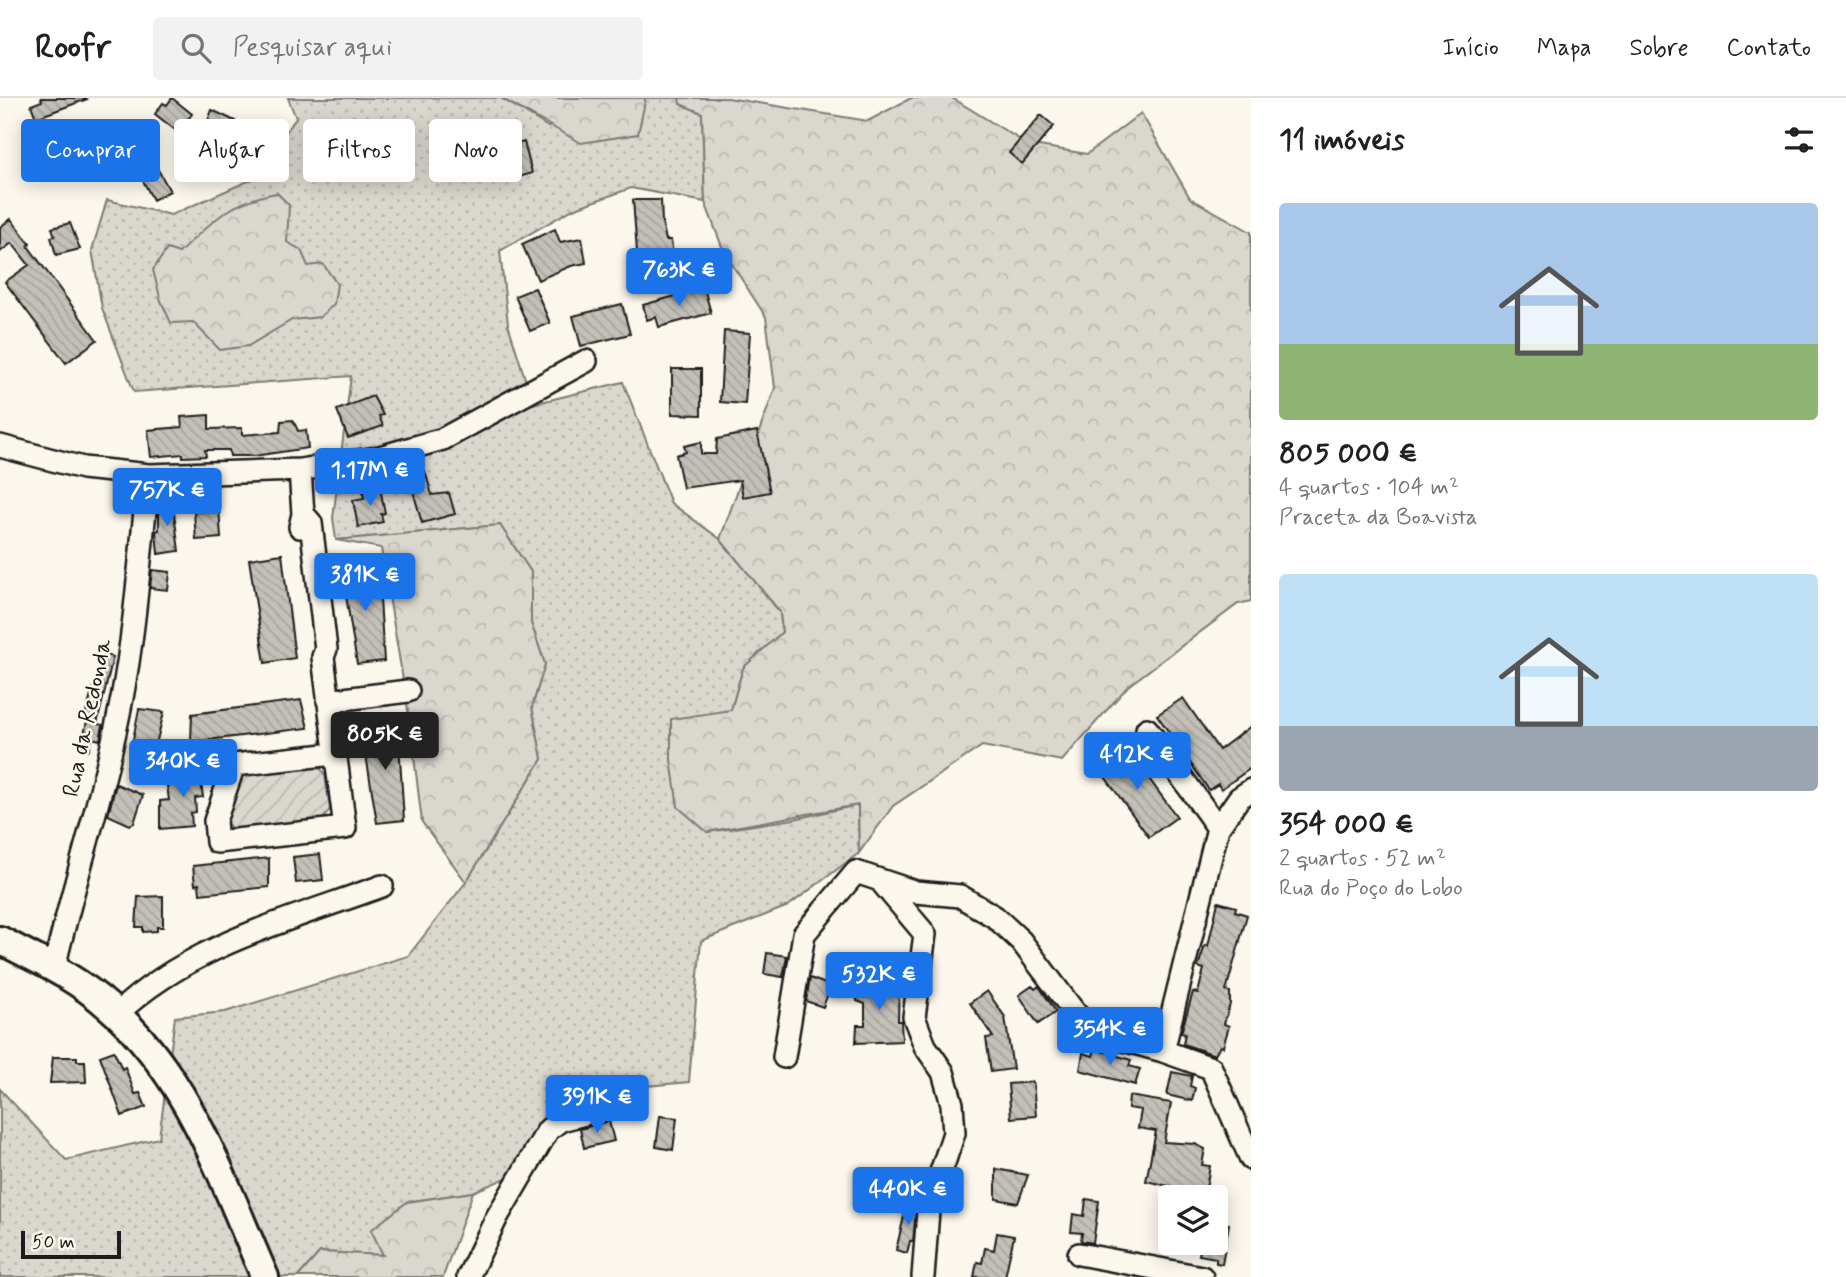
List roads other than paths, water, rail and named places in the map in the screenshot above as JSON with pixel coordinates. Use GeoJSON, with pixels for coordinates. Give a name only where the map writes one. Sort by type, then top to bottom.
{"type":"FeatureCollection","features":[{"type":"Feature","properties":{"kind":"main road"},"geometry":{"type":"LineString","coordinates":[[0,940],[54,968],[117,1014],[153,1051],[191,1110],[265,1277]]}},
{"type":"Feature","properties":{"kind":"street"},"geometry":{"type":"LineString","coordinates":[[0,446],[83,468],[149,475],[300,470],[376,458],[443,439],[586,361]]}},
{"type":"Feature","properties":{"kind":"street"},"geometry":{"type":"LineString","coordinates":[[300,470],[303,514],[311,523],[326,649],[323,657],[345,828],[217,842],[215,821],[234,765],[334,754]]}},
{"type":"Feature","properties":{"kind":"street","name":"Rua da Redonda"},"geometry":{"type":"LineString","coordinates":[[54,968],[106,773],[122,698],[135,624],[149,475]]}},
{"type":"Feature","properties":{"kind":"street"},"geometry":{"type":"LineString","coordinates":[[328,701],[408,691]]}},
{"type":"Feature","properties":{"kind":"street"},"geometry":{"type":"LineString","coordinates":[[1147,729],[1219,828]]}},
{"type":"Feature","properties":{"kind":"street"},"geometry":{"type":"LineString","coordinates":[[1163,1051],[1219,828],[1239,798],[1251,790]]}},
{"type":"Feature","properties":{"kind":"street"},"geometry":{"type":"LineString","coordinates":[[784,1057],[804,934],[856,872],[883,884],[916,892],[960,897],[995,917],[1021,941],[1076,1014],[1094,1032],[1163,1051],[1211,1069],[1251,1159]]}},
{"type":"Feature","properties":{"kind":"street"},"geometry":{"type":"LineString","coordinates":[[883,884],[925,934],[914,1017],[925,1046],[943,1072],[952,1104],[954,1133],[928,1211],[923,1277]]}},
{"type":"Feature","properties":{"kind":"street"},"geometry":{"type":"LineString","coordinates":[[117,1014],[144,989],[177,967],[382,886]]}},
{"type":"Feature","properties":{"kind":"street"},"geometry":{"type":"LineString","coordinates":[[468,1277],[497,1217],[535,1148],[548,1130],[561,1121],[608,1108]]}},
{"type":"Feature","properties":{"kind":"street"},"geometry":{"type":"LineString","coordinates":[[1079,1254],[1202,1277]]}}]}
